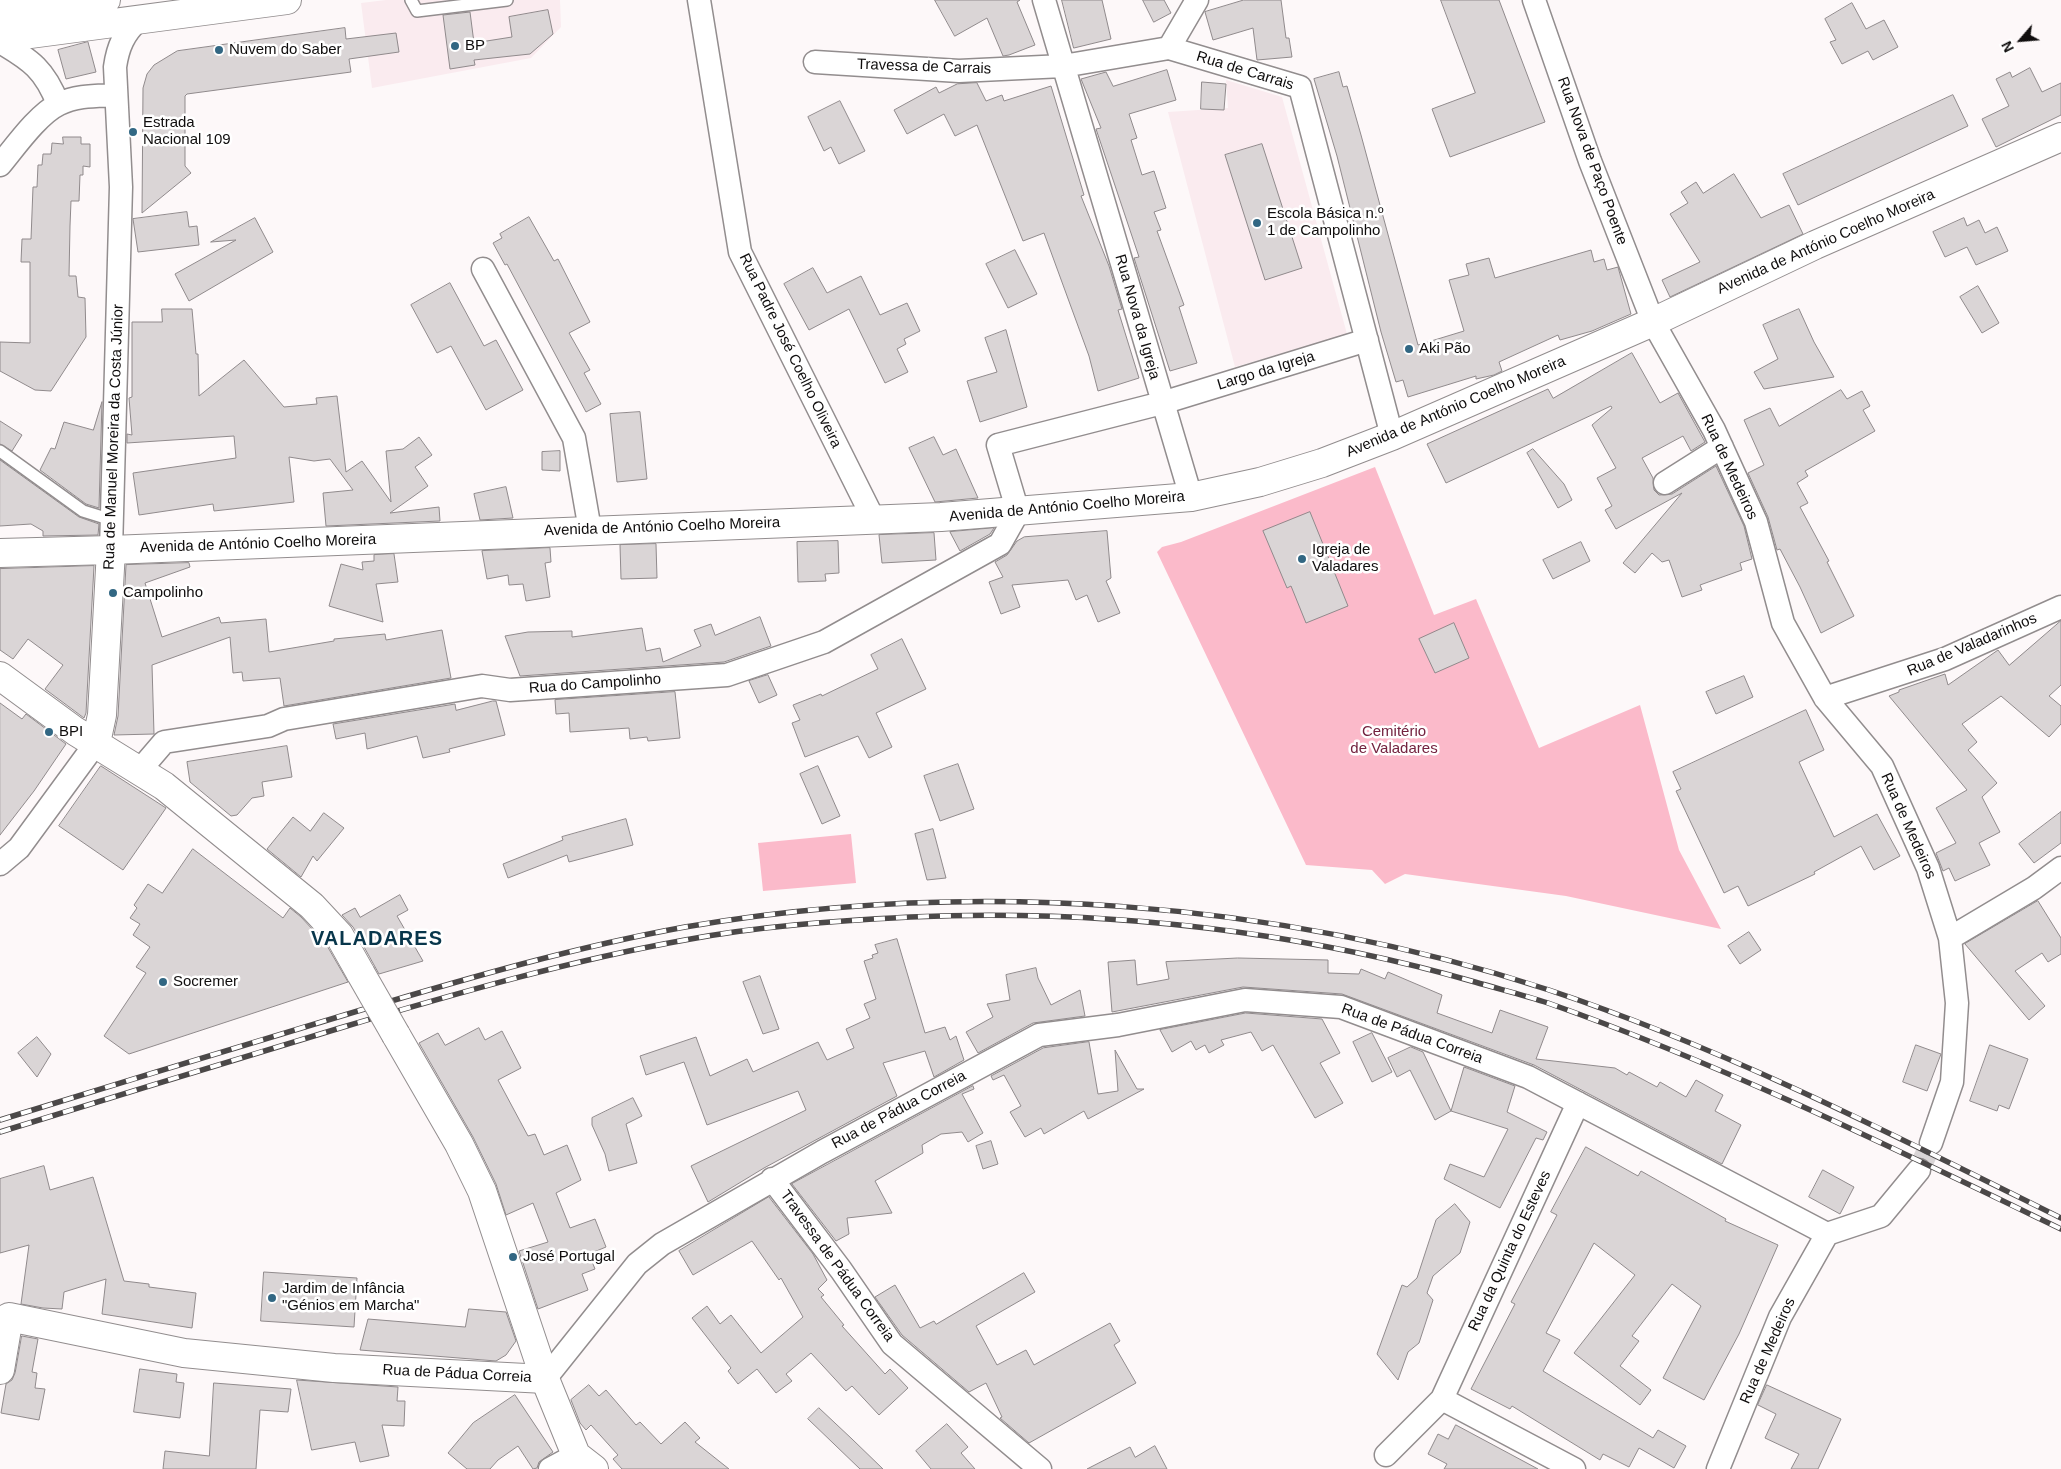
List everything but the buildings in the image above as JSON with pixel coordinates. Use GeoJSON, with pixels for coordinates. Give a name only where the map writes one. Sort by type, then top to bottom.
{"type":"FeatureCollection","features":[{"type":"Feature","properties":{"kind":"main road"},"geometry":{"type":"LineString","coordinates":[[0,14],[106,0]]}},
{"type":"Feature","properties":{"kind":"main road"},"geometry":{"type":"LineString","coordinates":[[0,40],[287,0]]}},
{"type":"Feature","properties":{"kind":"main road","name":"Avenida de António Coelho Moreira"},"geometry":{"type":"LineString","coordinates":[[0,553],[1018,512],[1190,496],[1260,482],[1322,463],[1392,436],[1653,322],[1815,245],[2061,137]]}},
{"type":"Feature","properties":{"kind":"main road","name":"Rua de Manuel Moreira da Costa Júnior"},"geometry":{"type":"LineString","coordinates":[[96,743],[102,715],[111,550]]}},
{"type":"Feature","properties":{"kind":"main road"},"geometry":{"type":"LineString","coordinates":[[0,676],[75,731],[164,786],[312,906],[339,934],[460,1144],[482,1191],[545,1379],[585,1462]]}},
{"type":"Feature","properties":{"kind":"main road"},"geometry":{"type":"LineString","coordinates":[[0,1370],[4,1316]]}},
{"type":"Feature","properties":{"kind":"main road","name":"Rua de Pádua Correia"},"geometry":{"type":"LineString","coordinates":[[4,1316],[184,1353],[334,1368],[545,1379]]}},
{"type":"Feature","properties":{"kind":"street","name":"Rua Padre José Coelho Oliveira"},"geometry":{"type":"LineString","coordinates":[[699,0],[740,252],[873,518]]}},
{"type":"Feature","properties":{"kind":"street","name":"Rua Nova da Igreja"},"geometry":{"type":"LineString","coordinates":[[1044,0],[1162,403]]}},
{"type":"Feature","properties":{"kind":"street"},"geometry":{"type":"LineString","coordinates":[[1169,48],[1197,0]]}},
{"type":"Feature","properties":{"kind":"street","name":"Rua Nova de Paço Poente"},"geometry":{"type":"LineString","coordinates":[[1534,0],[1590,161],[1653,322]]}},
{"type":"Feature","properties":{"kind":"street","name":"Rua de Manuel Moreira da Costa Júnior"},"geometry":{"type":"LineString","coordinates":[[111,550],[120,188],[114,67],[117,48],[127,32],[138,20]]}},
{"type":"Feature","properties":{"kind":"street"},"geometry":{"type":"LineString","coordinates":[[0,40],[36,66],[50,82],[58,104]]}},
{"type":"Feature","properties":{"kind":"street","name":"Rua de Carrais"},"geometry":{"type":"LineString","coordinates":[[1063,66],[1169,48],[1300,88],[1367,340]]}},
{"type":"Feature","properties":{"kind":"street","name":"Travessa de Carrais"},"geometry":{"type":"LineString","coordinates":[[815,62],[959,71],[1063,66]]}},
{"type":"Feature","properties":{"kind":"street"},"geometry":{"type":"LineString","coordinates":[[0,165],[36,122],[58,104],[83,97],[116,95]]}},
{"type":"Feature","properties":{"kind":"street"},"geometry":{"type":"LineString","coordinates":[[483,268],[574,438],[590,530]]}},
{"type":"Feature","properties":{"kind":"street","name":"Rua de Medeiros"},"geometry":{"type":"LineString","coordinates":[[1653,322],[1722,447],[1756,522],[1783,623],[1825,698],[1882,766],[1928,868],[1950,938],[1957,1003],[1952,1082],[1930,1143]]}},
{"type":"Feature","properties":{"kind":"street"},"geometry":{"type":"LineString","coordinates":[[1367,340],[1392,436]]}},
{"type":"Feature","properties":{"kind":"street","name":"Largo da Igreja"},"geometry":{"type":"LineString","coordinates":[[1162,403],[1367,340]]}},
{"type":"Feature","properties":{"kind":"street"},"geometry":{"type":"LineString","coordinates":[[1018,512],[998,445],[1162,403],[1190,496]]}},
{"type":"Feature","properties":{"kind":"street"},"geometry":{"type":"LineString","coordinates":[[1665,483],[1722,447]]}},
{"type":"Feature","properties":{"kind":"street","name":"Rua do Campolinho"},"geometry":{"type":"LineString","coordinates":[[140,770],[164,742],[268,726],[284,719],[482,686],[510,690],[727,675],[824,642],[1000,544],[1018,512]]}},
{"type":"Feature","properties":{"kind":"street","name":"Rua de Valadarinhos"},"geometry":{"type":"LineString","coordinates":[[1825,698],[1945,659],[2061,607]]}},
{"type":"Feature","properties":{"kind":"street","name":"Rua de Manuel Moreira da Costa Júnior"},"geometry":{"type":"LineString","coordinates":[[0,864],[19,848],[96,743]]}},
{"type":"Feature","properties":{"kind":"street"},"geometry":{"type":"LineString","coordinates":[[1950,938],[2034,888],[2061,868]]}},
{"type":"Feature","properties":{"kind":"street","name":"Rua de Pádua Correia"},"geometry":{"type":"LineString","coordinates":[[545,1379],[638,1264],[662,1244],[772,1179],[1039,1035],[1118,1024],[1245,1000],[1341,1007],[1528,1077],[1827,1234]]}},
{"type":"Feature","properties":{"kind":"street","name":"Rua da Quinta do Esteves"},"geometry":{"type":"LineString","coordinates":[[1442,1399],[1578,1103]]}},
{"type":"Feature","properties":{"kind":"street"},"geometry":{"type":"LineString","coordinates":[[1827,1234],[1881,1216],[1919,1170]]}},
{"type":"Feature","properties":{"kind":"street","name":"Travessa de Pádua Correia"},"geometry":{"type":"LineString","coordinates":[[772,1179],[892,1344],[1040,1469]]}},
{"type":"Feature","properties":{"kind":"street","name":"Rua de Medeiros"},"geometry":{"type":"LineString","coordinates":[[1718,1469],[1780,1317],[1827,1234]]}},
{"type":"Feature","properties":{"kind":"street"},"geometry":{"type":"LineString","coordinates":[[1386,1455],[1442,1399],[1574,1469]]}},
{"type":"Feature","properties":{"kind":"street"},"geometry":{"type":"LineString","coordinates":[[550,1469],[585,1462]]}},
{"type":"Feature","properties":{"kind":"lane"},"geometry":{"type":"LineString","coordinates":[[411,0],[417,11],[507,0]]}},
{"type":"Feature","properties":{"kind":"lane"},"geometry":{"type":"LineString","coordinates":[[0,450],[83,511],[112,520]]}},
{"type":"Feature","properties":{"kind":"shaded area","name":"BP"},"geometry":{"type":"Polygon","coordinates":[[[386,0],[560,0],[561,27],[531,58],[372,88],[361,3],[386,0]]]}},
{"type":"Feature","properties":{"kind":"shaded area","name":"Escola Básica n.º 1 de Campolinho"},"geometry":{"type":"Polygon","coordinates":[[[1226,80],[1282,97],[1347,334],[1235,367],[1168,112],[1228,108],[1226,80]]]}},
{"type":"Feature","properties":{"kind":"green space","name":"Cemitério de Valadares"},"geometry":{"type":"Polygon","coordinates":[[[1375,467],[1434,615],[1476,599],[1539,748],[1640,705],[1679,850],[1721,929],[1566,896],[1405,874],[1385,884],[1372,870],[1306,865],[1157,552],[1162,547],[1181,542],[1375,467]]]}},
{"type":"Feature","properties":{"kind":"green space"},"geometry":{"type":"Polygon","coordinates":[[[851,834],[856,883],[763,891],[758,843],[851,834]]]}},
{"type":"Feature","properties":{"kind":"tunnel"},"geometry":{"type":"LineString","coordinates":[[1919,1170],[1931,1143]]}},
{"type":"Feature","properties":{"kind":"railway"},"geometry":{"type":"LineString","coordinates":[[0,1120],[482,975],[603,944],[685,927],[792,912],[901,904],[1011,902],[1121,906],[1230,918],[1338,935],[1445,959],[1549,990],[1615,1013],[1745,1066],[1872,1125],[2061,1218]]}},
{"type":"Feature","properties":{"kind":"railway"},"geometry":{"type":"LineString","coordinates":[[0,1132],[426,1003],[511,979],[641,948],[741,931],[825,922],[982,915],[1054,916],[1196,927],[1336,948],[1405,964],[1539,1000],[1614,1027],[1743,1080],[1871,1138],[2061,1229]]}},
{"type":"Feature","properties":{"kind":"place","name":"BP"},"geometry":{"type":"Point","coordinates":[455,46]}},
{"type":"Feature","properties":{"kind":"place","name":"Nuvem do Saber"},"geometry":{"type":"Point","coordinates":[219,50]}},
{"type":"Feature","properties":{"kind":"place","name":"Estrada Nacional 109"},"geometry":{"type":"Point","coordinates":[133,132]}},
{"type":"Feature","properties":{"kind":"place","name":"Escola Básica n.º 1 de Campolinho"},"geometry":{"type":"Point","coordinates":[1257,223]}},
{"type":"Feature","properties":{"kind":"place","name":"Aki Pão"},"geometry":{"type":"Point","coordinates":[1409,349]}},
{"type":"Feature","properties":{"kind":"place","name":"Igreja de Valadares"},"geometry":{"type":"Point","coordinates":[1302,559]}},
{"type":"Feature","properties":{"kind":"place","name":"Campolinho"},"geometry":{"type":"Point","coordinates":[113,593]}},
{"type":"Feature","properties":{"kind":"place","name":"BPI"},"geometry":{"type":"Point","coordinates":[49,732]}},
{"type":"Feature","properties":{"kind":"place","name":"Socremer"},"geometry":{"type":"Point","coordinates":[163,982]}},
{"type":"Feature","properties":{"kind":"place","name":"José Portugal"},"geometry":{"type":"Point","coordinates":[513,1257]}},
{"type":"Feature","properties":{"kind":"place","name":"Jardim de Infância \"Génios em Marcha\""},"geometry":{"type":"Point","coordinates":[272,1298]}},
{"type":"Feature","properties":{"kind":"district","name":"VALADARES"},"geometry":{"type":"Point","coordinates":[377,939]}}]}
